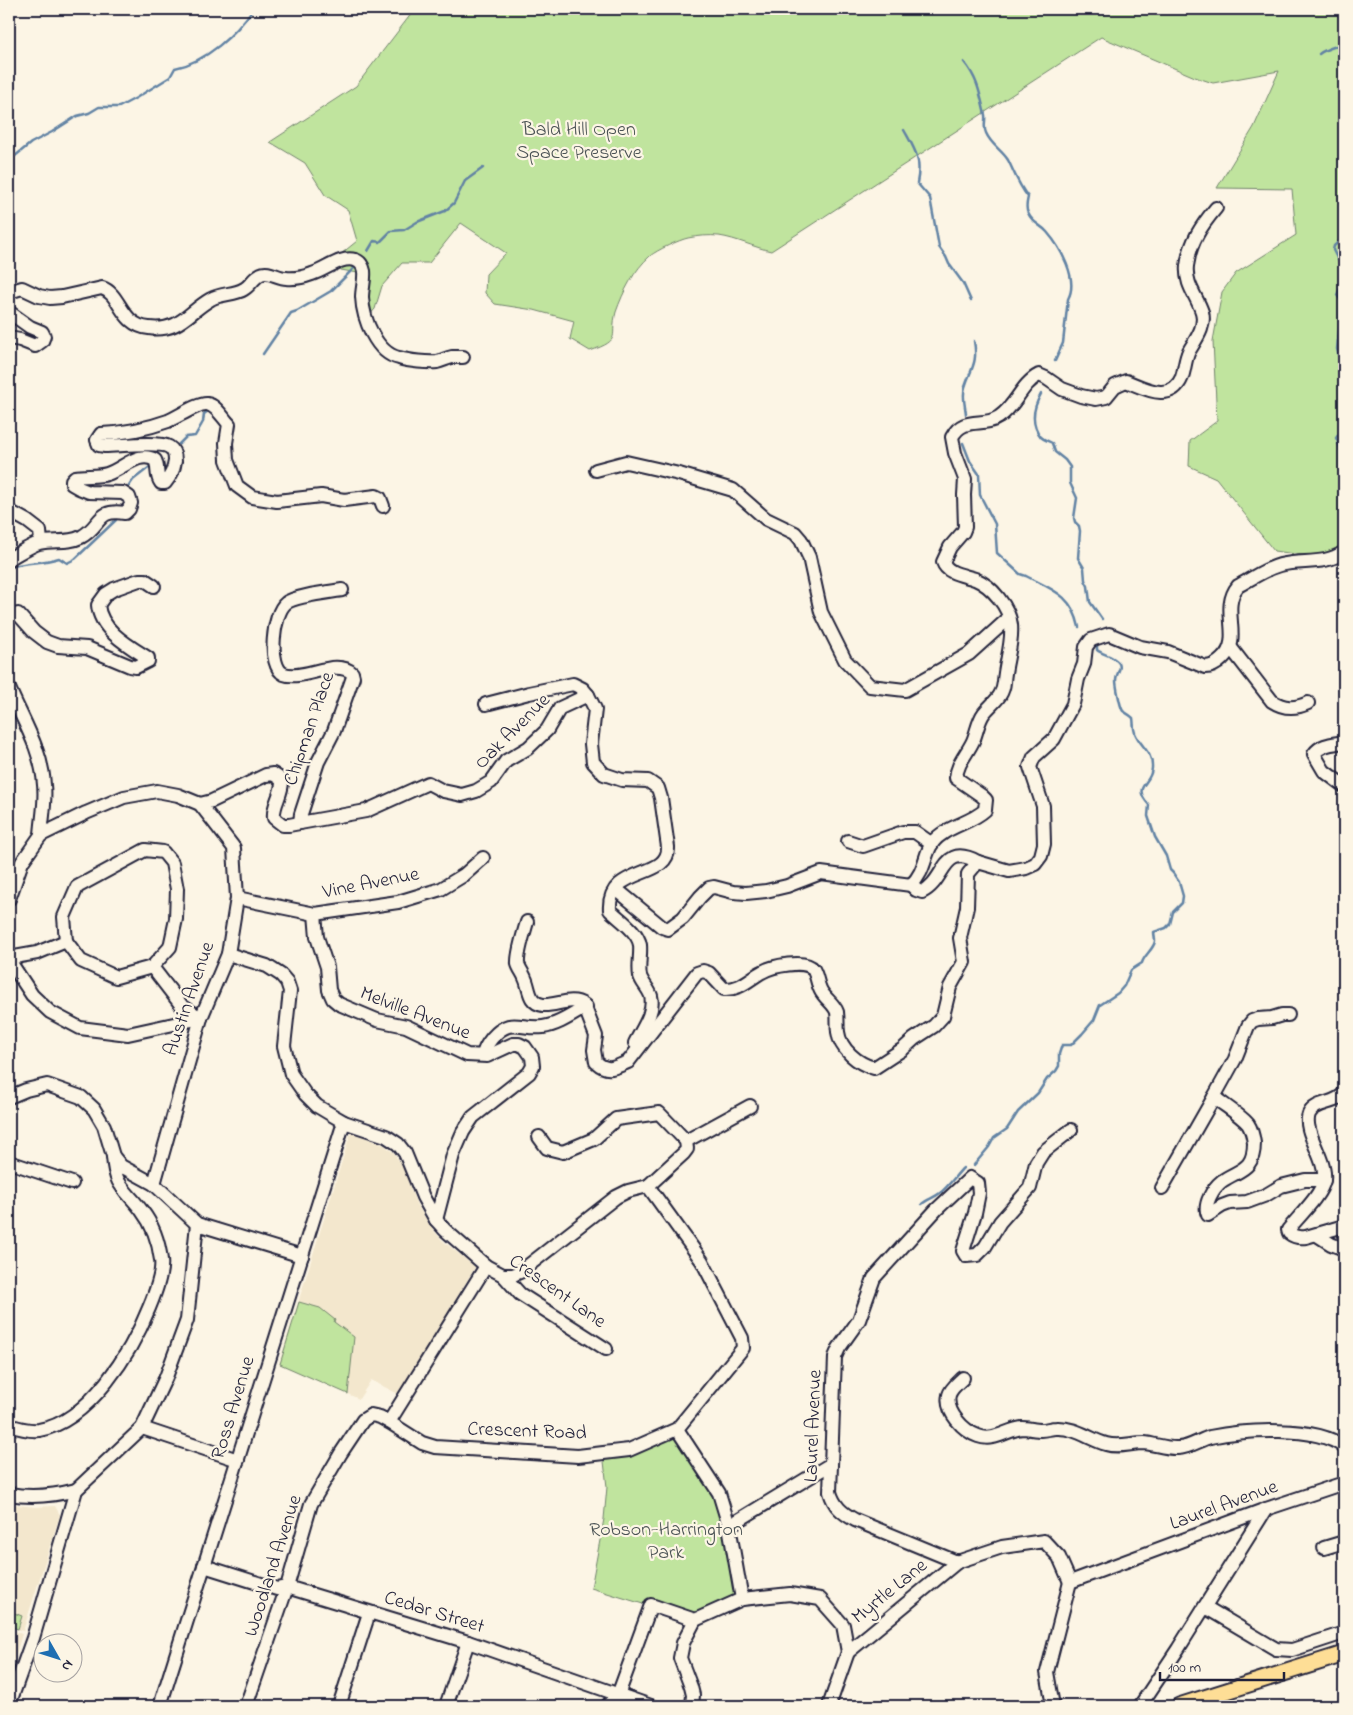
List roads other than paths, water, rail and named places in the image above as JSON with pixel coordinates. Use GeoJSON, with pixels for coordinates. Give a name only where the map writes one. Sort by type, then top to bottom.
{"type":"FeatureCollection","features":[{"type":"Feature","properties":{"kind":"main road"},"geometry":{"type":"LineString","coordinates":[[1179,1706],[1344,1654]]}},
{"type":"Feature","properties":{"kind":"street"},"geometry":{"type":"LineString","coordinates":[[912,885],[917,879],[932,844],[945,832],[980,815],[985,810],[986,800],[956,778],[956,774],[961,759],[974,738],[980,720],[985,712],[997,701],[1003,690],[1011,642],[1011,624],[996,594],[976,580],[947,569],[943,562],[950,547],[965,527],[965,479],[955,453],[952,437],[962,425],[997,419],[1004,414],[1024,387],[1039,376],[1046,378],[1062,390],[1096,399],[1106,397],[1115,386],[1126,380],[1158,393],[1176,386],[1181,378],[1188,353],[1200,332],[1203,322],[1202,312],[1190,288],[1187,267],[1193,243],[1200,227],[1216,208]]}},
{"type":"Feature","properties":{"kind":"street"},"geometry":{"type":"LineString","coordinates":[[9,292],[22,288],[39,296],[50,298],[102,288],[112,294],[122,312],[134,323],[146,328],[160,329],[170,328],[183,321],[212,298],[226,293],[241,291],[262,273],[287,278],[298,278],[314,274],[348,259],[357,260],[362,264],[364,271],[363,309],[376,342],[386,353],[400,358],[438,362],[451,357],[463,357]]}},
{"type":"Feature","properties":{"kind":"street"},"geometry":{"type":"LineString","coordinates":[[9,312],[30,327],[42,332],[44,336],[42,341],[35,346],[9,338]]}},
{"type":"Feature","properties":{"kind":"street"},"geometry":{"type":"LineString","coordinates":[[9,561],[12,557],[41,542],[65,542],[82,536],[107,512],[113,510],[125,512],[129,509],[131,503],[129,497],[123,493],[89,492],[72,484],[72,480],[75,477],[105,474],[145,456],[155,460],[157,464],[157,478],[161,483],[166,482],[170,477],[175,455],[169,447],[153,444],[105,446],[100,445],[97,440],[98,435],[138,430],[170,420],[202,404],[209,404],[229,424],[226,443],[227,460],[237,486],[252,497],[277,501],[321,496],[344,500],[376,496],[380,498],[383,506]]}},
{"type":"Feature","properties":{"kind":"street"},"geometry":{"type":"LineString","coordinates":[[596,470],[626,462],[680,474],[734,490],[766,519],[794,533],[801,540],[809,557],[821,612],[845,660],[870,686],[905,690],[969,654],[1009,618]]}},
{"type":"Feature","properties":{"kind":"street"},"geometry":{"type":"LineString","coordinates":[[9,511],[40,531],[41,542]]}},
{"type":"Feature","properties":{"kind":"street"},"geometry":{"type":"LineString","coordinates":[[1308,703],[1300,707],[1289,708],[1279,706],[1272,701],[1231,648],[1230,605],[1233,592],[1238,586],[1279,565],[1333,559],[1344,552]]}},
{"type":"Feature","properties":{"kind":"street"},"geometry":{"type":"LineString","coordinates":[[9,616],[18,614],[34,632],[47,642],[58,646],[87,648],[136,667],[148,662],[148,658],[129,647],[109,628],[101,617],[98,605],[106,594],[114,589],[139,580],[145,580],[154,586]]}},
{"type":"Feature","properties":{"kind":"street","name":"Chipman Place"},"geometry":{"type":"LineString","coordinates":[[300,823],[301,814],[318,762],[334,731],[353,677],[352,672],[344,668],[286,675],[280,671],[274,659],[278,613],[287,602],[342,590]]}},
{"type":"Feature","properties":{"kind":"street"},"geometry":{"type":"LineString","coordinates":[[616,889],[662,927],[668,929],[683,918],[700,897],[710,888],[714,887],[746,893],[766,891],[787,886],[821,873],[912,885],[916,890],[922,892],[929,888],[950,860],[958,855],[968,856],[978,862],[1009,871],[1026,868],[1035,864],[1041,856],[1044,844],[1043,806],[1030,768],[1034,757],[1054,739],[1073,704],[1078,679],[1084,664],[1086,647],[1091,640],[1108,634],[1140,647],[1176,655],[1205,667],[1211,667],[1231,648]]}},
{"type":"Feature","properties":{"kind":"street"},"geometry":{"type":"LineString","coordinates":[[486,704],[573,684],[583,689],[588,695],[594,710],[591,744],[593,762],[604,774],[622,780],[648,781],[658,788],[668,847],[666,860],[623,881],[609,902],[610,910],[637,936],[640,943],[640,975],[644,987],[651,994],[648,1017],[630,1052],[628,1062]]}},
{"type":"Feature","properties":{"kind":"street"},"geometry":{"type":"LineString","coordinates":[[9,688],[36,748],[42,771],[45,786],[41,835]]}},
{"type":"Feature","properties":{"kind":"street","name":"Oak Avenue"},"geometry":{"type":"LineString","coordinates":[[200,804],[212,801],[266,775],[273,774],[282,780],[282,787],[273,813],[274,818],[283,825],[366,811],[428,783],[443,791],[462,795],[476,791],[491,782],[506,760],[528,748],[547,730],[560,708],[588,695]]}},
{"type":"Feature","properties":{"kind":"street"},"geometry":{"type":"LineString","coordinates":[[1344,742],[1326,745],[1317,749],[1314,754],[1324,771],[1344,786]]}},
{"type":"Feature","properties":{"kind":"street"},"geometry":{"type":"LineString","coordinates":[[9,899],[22,862],[41,835],[104,805],[141,793],[156,791],[178,795],[200,804]]}},
{"type":"Feature","properties":{"kind":"street","name":"Austin Avenue"},"geometry":{"type":"LineString","coordinates":[[154,1184],[201,1018],[228,954],[237,898],[234,848],[200,804]]}},
{"type":"Feature","properties":{"kind":"street"},"geometry":{"type":"LineString","coordinates":[[848,840],[863,846],[903,832],[915,832],[932,844]]}},
{"type":"Feature","properties":{"kind":"street"},"geometry":{"type":"LineString","coordinates":[[145,850],[163,852],[172,863],[177,888],[176,919],[170,947],[152,967],[116,977],[81,961],[69,946],[64,917],[77,887],[145,850]]}},
{"type":"Feature","properties":{"kind":"street","name":"Vine Avenue"},"geometry":{"type":"LineString","coordinates":[[315,914],[398,902],[442,889],[464,875],[483,858]]}},
{"type":"Feature","properties":{"kind":"street"},"geometry":{"type":"LineString","coordinates":[[527,922],[518,964],[526,979],[530,997],[534,1002],[541,1005],[573,1000],[579,1001],[586,1008],[596,1036],[594,1050],[596,1062],[602,1068],[612,1069],[628,1062],[697,974],[703,971],[709,973],[724,989],[733,989],[774,966],[800,964],[810,966],[814,970],[819,988],[836,1010],[838,1032],[843,1047],[866,1066],[874,1068],[903,1049],[914,1038],[934,1026],[943,1016],[950,987],[964,962],[960,938],[967,908],[968,874],[971,867],[978,862]]}},
{"type":"Feature","properties":{"kind":"street"},"geometry":{"type":"LineString","coordinates":[[237,898],[315,914]]}},
{"type":"Feature","properties":{"kind":"street","name":"Melville Avenue"},"geometry":{"type":"LineString","coordinates":[[315,914],[317,937],[327,967],[329,990],[333,999],[346,1008],[377,1020],[406,1026],[467,1055],[482,1055],[490,1040],[500,1029],[506,1026],[515,1025],[541,1028],[554,1024],[586,1008]]}},
{"type":"Feature","properties":{"kind":"street"},"geometry":{"type":"LineString","coordinates":[[69,946],[9,959],[32,995],[50,1012],[80,1028],[128,1034],[201,1018]]}},
{"type":"Feature","properties":{"kind":"street","name":"Crescent Lane"},"geometry":{"type":"LineString","coordinates":[[228,954],[267,966],[281,975],[287,982],[290,991],[284,1046],[291,1074],[305,1094],[318,1106],[344,1122],[386,1136],[398,1144],[406,1153],[423,1198],[436,1220],[445,1230],[486,1266],[503,1275],[520,1294],[606,1350]]}},
{"type":"Feature","properties":{"kind":"street"},"geometry":{"type":"LineString","coordinates":[[152,967],[182,1006],[201,1018]]}},
{"type":"Feature","properties":{"kind":"street"},"geometry":{"type":"LineString","coordinates":[[1162,1188],[1235,1060],[1248,1026],[1258,1019],[1288,1015]]}},
{"type":"Feature","properties":{"kind":"street"},"geometry":{"type":"LineString","coordinates":[[436,1220],[453,1155],[463,1132],[473,1117],[529,1073],[533,1066],[532,1057],[525,1047],[519,1044],[513,1044],[491,1055],[482,1055]]}},
{"type":"Feature","properties":{"kind":"street"},"geometry":{"type":"LineString","coordinates":[[9,1097],[26,1090],[47,1085],[81,1097],[94,1109],[104,1126],[113,1156],[115,1175],[143,1212],[156,1237],[162,1263],[155,1294],[140,1330],[119,1366],[98,1392],[72,1415],[55,1424],[38,1430],[9,1425]]}},
{"type":"Feature","properties":{"kind":"street"},"geometry":{"type":"LineString","coordinates":[[1344,1094],[1338,1100],[1313,1108],[1308,1118],[1312,1138],[1323,1165],[1324,1180],[1320,1190],[1288,1230],[1293,1236],[1300,1238],[1317,1235],[1344,1226]]}},
{"type":"Feature","properties":{"kind":"street"},"geometry":{"type":"LineString","coordinates":[[1214,1097],[1246,1123],[1251,1130],[1254,1146],[1253,1154],[1243,1169],[1220,1182],[1216,1187],[1206,1206],[1208,1215],[1222,1206],[1230,1203],[1247,1202],[1266,1195],[1281,1186],[1305,1180],[1324,1180]]}},
{"type":"Feature","properties":{"kind":"street"},"geometry":{"type":"LineString","coordinates":[[686,1141],[750,1106]]}},
{"type":"Feature","properties":{"kind":"street"},"geometry":{"type":"LineString","coordinates":[[503,1275],[513,1275],[520,1272],[616,1197],[648,1186],[686,1149],[686,1141],[659,1113],[616,1119],[594,1139],[563,1152],[547,1148],[539,1137]]}},
{"type":"Feature","properties":{"kind":"street","name":"Ross Avenue"},"geometry":{"type":"LineString","coordinates":[[160,1706],[344,1122]]}},
{"type":"Feature","properties":{"kind":"street","name":"Laurel Avenue"},"geometry":{"type":"LineString","coordinates":[[957,1562],[846,1516],[832,1498],[830,1492],[835,1357],[839,1348],[859,1320],[874,1278],[936,1210],[970,1178],[978,1182],[979,1193],[972,1225],[963,1251],[966,1256],[977,1256],[985,1247],[1000,1222],[1030,1188],[1036,1163],[1043,1152],[1071,1130]]}},
{"type":"Feature","properties":{"kind":"street"},"geometry":{"type":"LineString","coordinates":[[113,1156],[121,1166],[131,1173],[154,1184],[197,1224],[302,1256]]}},
{"type":"Feature","properties":{"kind":"street"},"geometry":{"type":"LineString","coordinates":[[9,1162],[72,1183]]}},
{"type":"Feature","properties":{"kind":"street"},"geometry":{"type":"LineString","coordinates":[[123,1188],[131,1173]]}},
{"type":"Feature","properties":{"kind":"street","name":"Crescent Road"},"geometry":{"type":"LineString","coordinates":[[389,1422],[422,1443],[435,1447],[578,1456],[629,1450],[677,1429],[744,1345],[708,1271],[648,1186]]}},
{"type":"Feature","properties":{"kind":"street"},"geometry":{"type":"LineString","coordinates":[[9,1494],[55,1496],[76,1490],[142,1428],[166,1377],[187,1320],[197,1224]]}},
{"type":"Feature","properties":{"kind":"street"},"geometry":{"type":"LineString","coordinates":[[1317,1235],[1331,1244],[1344,1249]]}},
{"type":"Feature","properties":{"kind":"street"},"geometry":{"type":"LineString","coordinates":[[389,1422],[486,1266]]}},
{"type":"Feature","properties":{"kind":"street"},"geometry":{"type":"LineString","coordinates":[[963,1378],[954,1386],[949,1395],[950,1409],[960,1423],[971,1432],[986,1438],[996,1437],[1023,1428],[1043,1430],[1069,1428],[1106,1444],[1118,1446],[1145,1443],[1178,1448],[1206,1438],[1226,1434],[1286,1432],[1305,1433],[1328,1438],[1344,1447]]}},
{"type":"Feature","properties":{"kind":"street","name":"Woodland Avenue"},"geometry":{"type":"LineString","coordinates":[[246,1706],[287,1587],[311,1504],[363,1420],[370,1415],[380,1417],[389,1422]]}},
{"type":"Feature","properties":{"kind":"street"},"geometry":{"type":"LineString","coordinates":[[142,1428],[238,1460]]}},
{"type":"Feature","properties":{"kind":"street"},"geometry":{"type":"LineString","coordinates":[[677,1429],[719,1493],[729,1526],[742,1598]]}},
{"type":"Feature","properties":{"kind":"street"},"geometry":{"type":"LineString","coordinates":[[729,1526],[831,1464]]}},
{"type":"Feature","properties":{"kind":"street","name":"Laurel Avenue"},"geometry":{"type":"LineString","coordinates":[[1070,1582],[1266,1509],[1344,1483]]}},
{"type":"Feature","properties":{"kind":"street"},"geometry":{"type":"LineString","coordinates":[[9,1705],[33,1638],[76,1490]]}},
{"type":"Feature","properties":{"kind":"street"},"geometry":{"type":"LineString","coordinates":[[1140,1706],[1266,1509]]}},
{"type":"Feature","properties":{"kind":"street"},"geometry":{"type":"LineString","coordinates":[[957,1562],[1002,1547],[1044,1541],[1059,1557],[1070,1582],[1046,1672],[1053,1706]]}},
{"type":"Feature","properties":{"kind":"street"},"geometry":{"type":"LineString","coordinates":[[1324,1548],[1344,1542]]}},
{"type":"Feature","properties":{"kind":"street","name":"Myrtle Lane"},"geometry":{"type":"LineString","coordinates":[[848,1652],[957,1562]]}},
{"type":"Feature","properties":{"kind":"street","name":"Cedar Street"},"geometry":{"type":"LineString","coordinates":[[204,1566],[277,1589],[287,1587],[468,1642],[651,1706]]}},
{"type":"Feature","properties":{"kind":"street"},"geometry":{"type":"LineString","coordinates":[[692,1706],[693,1695],[680,1658],[683,1643],[695,1620],[742,1598],[790,1594],[820,1599],[843,1625],[848,1652],[829,1706]]}},
{"type":"Feature","properties":{"kind":"street"},"geometry":{"type":"LineString","coordinates":[[606,1706],[618,1695],[651,1606],[695,1620]]}},
{"type":"Feature","properties":{"kind":"street"},"geometry":{"type":"LineString","coordinates":[[1205,1606],[1276,1649],[1292,1650],[1344,1633]]}},
{"type":"Feature","properties":{"kind":"street"},"geometry":{"type":"LineString","coordinates":[[339,1706],[369,1613]]}},
{"type":"Feature","properties":{"kind":"street"},"geometry":{"type":"LineString","coordinates":[[446,1706],[468,1642]]}},
{"type":"Feature","properties":{"kind":"waterway"},"geometry":{"type":"LineString","coordinates":[[9,161],[31,143],[77,116],[89,113],[99,107],[119,107],[170,77],[175,68],[198,60],[229,37],[253,9]]}},
{"type":"Feature","properties":{"kind":"waterway"},"geometry":{"type":"LineString","coordinates":[[1319,54],[1344,43]]}},
{"type":"Feature","properties":{"kind":"waterway"},"geometry":{"type":"LineString","coordinates":[[964,62],[978,87],[985,115],[986,133],[1008,160],[1028,197],[1026,205],[1030,217],[1052,238],[1070,273],[1071,291],[1068,299],[1063,343],[1055,361]]}},
{"type":"Feature","properties":{"kind":"waterway"},"geometry":{"type":"LineString","coordinates":[[904,130],[918,161],[917,183],[930,198],[939,247],[963,283],[971,301]]}},
{"type":"Feature","properties":{"kind":"waterway"},"geometry":{"type":"LineString","coordinates":[[368,251],[374,241],[380,242],[391,231],[404,230],[417,222],[445,211],[454,203],[465,181],[483,168]]}},
{"type":"Feature","properties":{"kind":"waterway"},"geometry":{"type":"LineString","coordinates":[[1344,237],[1334,246],[1333,250],[1340,264],[1344,280],[1337,295],[1342,302],[1343,308],[1337,349],[1344,374]]}},
{"type":"Feature","properties":{"kind":"waterway"},"geometry":{"type":"LineString","coordinates":[[263,354],[291,313],[331,291],[354,268]]}},
{"type":"Feature","properties":{"kind":"waterway"},"geometry":{"type":"LineString","coordinates":[[966,414],[964,394],[974,361],[974,341]]}},
{"type":"Feature","properties":{"kind":"waterway"},"geometry":{"type":"LineString","coordinates":[[1041,394],[1035,410],[1035,426],[1041,437],[1052,443],[1055,452],[1070,467],[1070,483],[1077,498],[1074,518],[1080,531],[1078,558],[1084,568],[1090,602],[1102,619]]}},
{"type":"Feature","properties":{"kind":"waterway"},"geometry":{"type":"LineString","coordinates":[[179,444],[186,437],[195,436],[203,422],[204,414],[208,411]]}},
{"type":"Feature","properties":{"kind":"waterway"},"geometry":{"type":"LineString","coordinates":[[1344,427],[1336,438],[1344,457]]}},
{"type":"Feature","properties":{"kind":"waterway"},"geometry":{"type":"LineString","coordinates":[[963,443],[970,461],[979,474],[980,495],[995,524],[997,553],[1020,574],[1045,585],[1066,600],[1076,616],[1079,627]]}},
{"type":"Feature","properties":{"kind":"waterway"},"geometry":{"type":"LineString","coordinates":[[129,486],[133,480],[151,466]]}},
{"type":"Feature","properties":{"kind":"waterway"},"geometry":{"type":"LineString","coordinates":[[14,566],[59,558],[67,563],[75,559],[116,520]]}},
{"type":"Feature","properties":{"kind":"waterway"},"geometry":{"type":"LineString","coordinates":[[974,1165],[994,1138],[1007,1129],[1018,1112],[1038,1093],[1047,1079],[1056,1071],[1059,1066],[1059,1054],[1062,1045],[1071,1045],[1094,1020],[1100,1005],[1118,993],[1124,986],[1131,970],[1142,963],[1153,947],[1155,941],[1154,932],[1166,928],[1170,924],[1173,912],[1182,903],[1183,896],[1179,882],[1170,870],[1166,856],[1155,837],[1148,816],[1149,805],[1142,793],[1143,786],[1151,774],[1152,762],[1137,738],[1133,718],[1123,711],[1116,680],[1120,668],[1119,664],[1113,658],[1097,650],[1097,645]]}},
{"type":"Feature","properties":{"kind":"waterway"},"geometry":{"type":"LineString","coordinates":[[922,1204],[938,1195],[963,1168]]}},
{"type":"Feature","properties":{"kind":"park label","name":"Bald Hill Open Space Preserve"},"geometry":{"type":"Point","coordinates":[579,142]}},
{"type":"Feature","properties":{"kind":"park label","name":"Robson-Harrington Park"},"geometry":{"type":"Point","coordinates":[666,1542]}}]}
